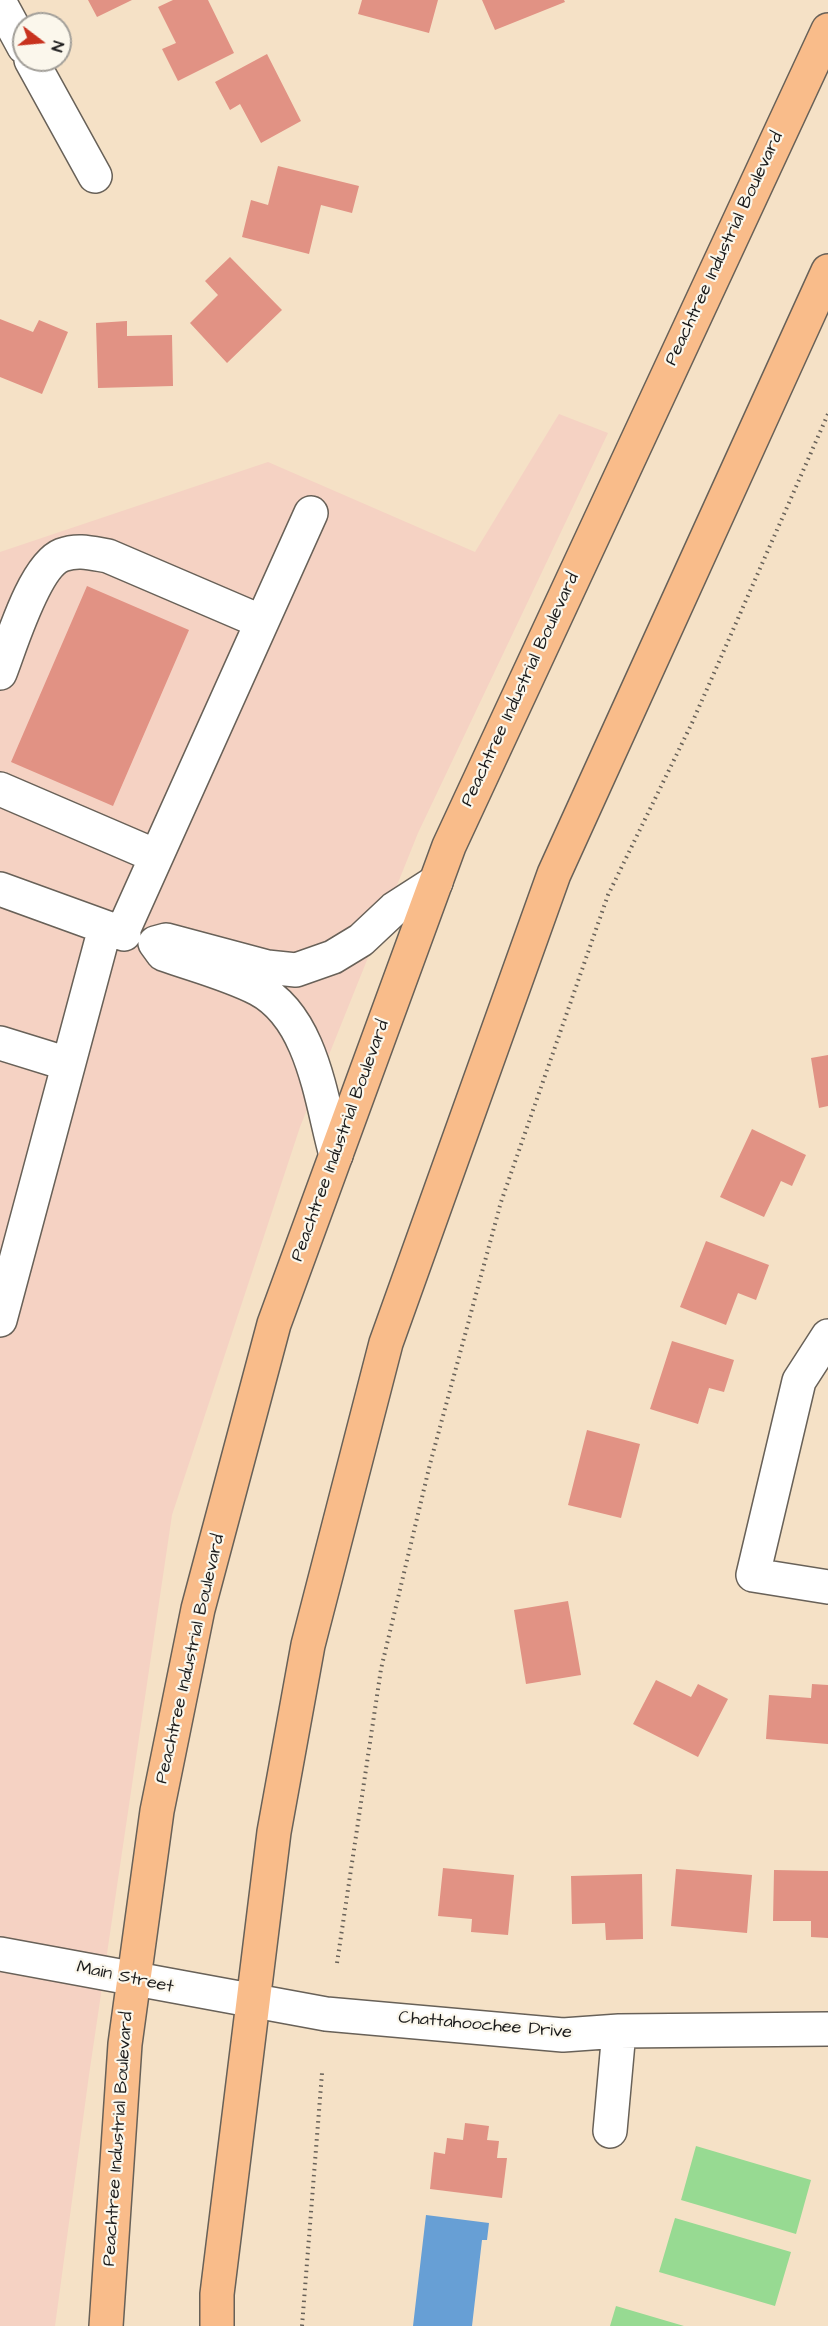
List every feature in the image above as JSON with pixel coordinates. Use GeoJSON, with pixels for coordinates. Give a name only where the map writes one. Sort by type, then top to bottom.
{"type":"FeatureCollection","features":[{"type":"Feature","properties":{"kind":"highway","name":"Peachtree Industrial Boulevard"},"geometry":{"type":"LineString","coordinates":[[106,2326],[132,1980],[157,1811],[198,1609],[274,1324],[454,836],[828,30]]}},
{"type":"Feature","properties":{"kind":"highway"},"geometry":{"type":"LineString","coordinates":[[217,2326],[217,2294],[251,2002],[274,1832],[308,1645],[386,1343],[554,874],[828,271]]}},
{"type":"Feature","properties":{"kind":"street"},"geometry":{"type":"LineString","coordinates":[[0,3],[12,24]]}},
{"type":"Feature","properties":{"kind":"street"},"geometry":{"type":"LineString","coordinates":[[39,72],[95,176]]}},
{"type":"Feature","properties":{"kind":"street"},"geometry":{"type":"LineString","coordinates":[[0,1320],[68,1064],[113,930],[156,856],[311,513]]}},
{"type":"Feature","properties":{"kind":"street"},"geometry":{"type":"LineString","coordinates":[[0,673],[37,579],[60,556],[82,551],[108,556],[262,622]]}},
{"type":"Feature","properties":{"kind":"street"},"geometry":{"type":"LineString","coordinates":[[0,789],[156,856]]}},
{"type":"Feature","properties":{"kind":"street"},"geometry":{"type":"LineString","coordinates":[[0,889],[155,943],[166,940],[267,967],[296,970],[333,957],[361,940],[394,909],[436,882]]}},
{"type":"Feature","properties":{"kind":"street"},"geometry":{"type":"LineString","coordinates":[[155,943],[163,954],[259,990],[296,1026],[313,1059],[316,1084],[336,1155]]}},
{"type":"Feature","properties":{"kind":"street"},"geometry":{"type":"LineString","coordinates":[[0,1043],[68,1064]]}},
{"type":"Feature","properties":{"kind":"street"},"geometry":{"type":"LineString","coordinates":[[828,1336],[799,1381],[753,1575],[828,1587]]}},
{"type":"Feature","properties":{"kind":"street","name":"Main Street"},"geometry":{"type":"LineString","coordinates":[[0,1954],[251,2002]]}},
{"type":"Feature","properties":{"kind":"street","name":"Chattahoochee Drive"},"geometry":{"type":"LineString","coordinates":[[251,2002],[326,2014],[563,2035],[619,2031],[828,2029]]}},
{"type":"Feature","properties":{"kind":"street"},"geometry":{"type":"LineString","coordinates":[[610,2131],[619,2031]]}},
{"type":"Feature","properties":{"kind":"path"},"geometry":{"type":"LineString","coordinates":[[337,1963],[381,1670],[430,1464],[501,1202],[608,895],[692,723],[828,414]]}},
{"type":"Feature","properties":{"kind":"path"},"geometry":{"type":"LineString","coordinates":[[302,2326],[322,2073]]}},
{"type":"Feature","properties":{"kind":"shaded area"},"geometry":{"type":"Polygon","coordinates":[[[559,414],[608,433],[418,833],[300,1127],[172,1515],[89,2075],[55,2326],[0,2326],[0,552],[268,462],[475,552],[559,414]]]}},
{"type":"Feature","properties":{"kind":"green space"},"geometry":{"type":"Polygon","coordinates":[[[696,2146],[811,2180],[796,2234],[681,2200],[696,2146]]]}},
{"type":"Feature","properties":{"kind":"green space"},"geometry":{"type":"Polygon","coordinates":[[[675,2218],[791,2252],[775,2306],[659,2272],[675,2218]]]}},
{"type":"Feature","properties":{"kind":"green space"},"geometry":{"type":"Polygon","coordinates":[[[616,2306],[684,2326],[610,2326],[616,2306]]]}},
{"type":"Feature","properties":{"kind":"water"},"geometry":{"type":"Polygon","coordinates":[[[426,2215],[489,2223],[487,2240],[482,2240],[472,2326],[413,2326],[426,2215]]]}},
{"type":"Feature","properties":{"kind":"building"},"geometry":{"type":"Polygon","coordinates":[[[88,0],[132,0],[97,17],[88,0]]]}},
{"type":"Feature","properties":{"kind":"building"},"geometry":{"type":"Polygon","coordinates":[[[173,0],[208,0],[234,53],[178,81],[162,49],[176,43],[158,7],[173,0]]]}},
{"type":"Feature","properties":{"kind":"building"},"geometry":{"type":"Polygon","coordinates":[[[362,0],[438,0],[429,33],[358,14],[362,0]]]}},
{"type":"Feature","properties":{"kind":"building"},"geometry":{"type":"Polygon","coordinates":[[[482,0],[564,0],[565,2],[495,30],[482,0]]]}},
{"type":"Feature","properties":{"kind":"building"},"geometry":{"type":"Polygon","coordinates":[[[267,54],[301,121],[261,143],[240,104],[230,110],[215,82],[267,54]]]}},
{"type":"Feature","properties":{"kind":"building"},"geometry":{"type":"Polygon","coordinates":[[[278,166],[359,186],[352,213],[321,205],[309,254],[242,237],[251,200],[268,205],[278,166]]]}},
{"type":"Feature","properties":{"kind":"building"},"geometry":{"type":"Polygon","coordinates":[[[230,257],[282,310],[227,363],[190,323],[218,295],[205,281],[230,257]]]}},
{"type":"Feature","properties":{"kind":"building"},"geometry":{"type":"Polygon","coordinates":[[[0,319],[33,332],[39,320],[68,332],[42,394],[0,377],[0,319]]]}},
{"type":"Feature","properties":{"kind":"building"},"geometry":{"type":"Polygon","coordinates":[[[127,321],[127,336],[172,335],[173,386],[98,388],[96,323],[127,321]]]}},
{"type":"Feature","properties":{"kind":"building"},"geometry":{"type":"Polygon","coordinates":[[[87,586],[189,630],[113,806],[11,762],[87,586]]]}},
{"type":"Feature","properties":{"kind":"building"},"geometry":{"type":"Polygon","coordinates":[[[828,1055],[828,1106],[819,1108],[811,1058],[828,1055]]]}},
{"type":"Feature","properties":{"kind":"building"},"geometry":{"type":"Polygon","coordinates":[[[752,1129],[806,1155],[792,1186],[781,1181],[764,1217],[720,1197],[752,1129]]]}},
{"type":"Feature","properties":{"kind":"building"},"geometry":{"type":"Polygon","coordinates":[[[706,1241],[769,1265],[756,1300],[738,1293],[726,1325],[680,1307],[706,1241]]]}},
{"type":"Feature","properties":{"kind":"building"},"geometry":{"type":"Polygon","coordinates":[[[672,1341],[734,1360],[724,1392],[709,1388],[698,1424],[650,1409],[672,1341]]]}},
{"type":"Feature","properties":{"kind":"building"},"geometry":{"type":"Polygon","coordinates":[[[587,1430],[640,1444],[621,1518],[568,1505],[587,1430]]]}},
{"type":"Feature","properties":{"kind":"building"},"geometry":{"type":"Polygon","coordinates":[[[568,1601],[581,1675],[526,1684],[514,1610],[568,1601]]]}},
{"type":"Feature","properties":{"kind":"building"},"geometry":{"type":"Polygon","coordinates":[[[656,1680],[691,1697],[698,1684],[728,1699],[698,1757],[633,1724],[656,1680]]]}},
{"type":"Feature","properties":{"kind":"building"},"geometry":{"type":"Polygon","coordinates":[[[812,1684],[828,1685],[828,1744],[766,1739],[769,1695],[811,1698],[812,1684]]]}},
{"type":"Feature","properties":{"kind":"building"},"geometry":{"type":"Polygon","coordinates":[[[443,1868],[514,1875],[508,1935],[471,1932],[472,1919],[438,1916],[443,1868]]]}},
{"type":"Feature","properties":{"kind":"building"},"geometry":{"type":"Polygon","coordinates":[[[676,1869],[752,1875],[747,1933],[671,1926],[676,1869]]]}},
{"type":"Feature","properties":{"kind":"building"},"geometry":{"type":"Polygon","coordinates":[[[774,1870],[828,1871],[828,1938],[811,1937],[811,1921],[773,1921],[774,1870]]]}},
{"type":"Feature","properties":{"kind":"building"},"geometry":{"type":"Polygon","coordinates":[[[642,1874],[643,1939],[606,1940],[605,1923],[572,1924],[571,1876],[642,1874]]]}},
{"type":"Feature","properties":{"kind":"building"},"geometry":{"type":"Polygon","coordinates":[[[465,2123],[489,2126],[487,2140],[499,2141],[497,2158],[507,2158],[502,2198],[430,2189],[434,2152],[445,2154],[447,2138],[463,2140],[465,2123]]]}}]}
